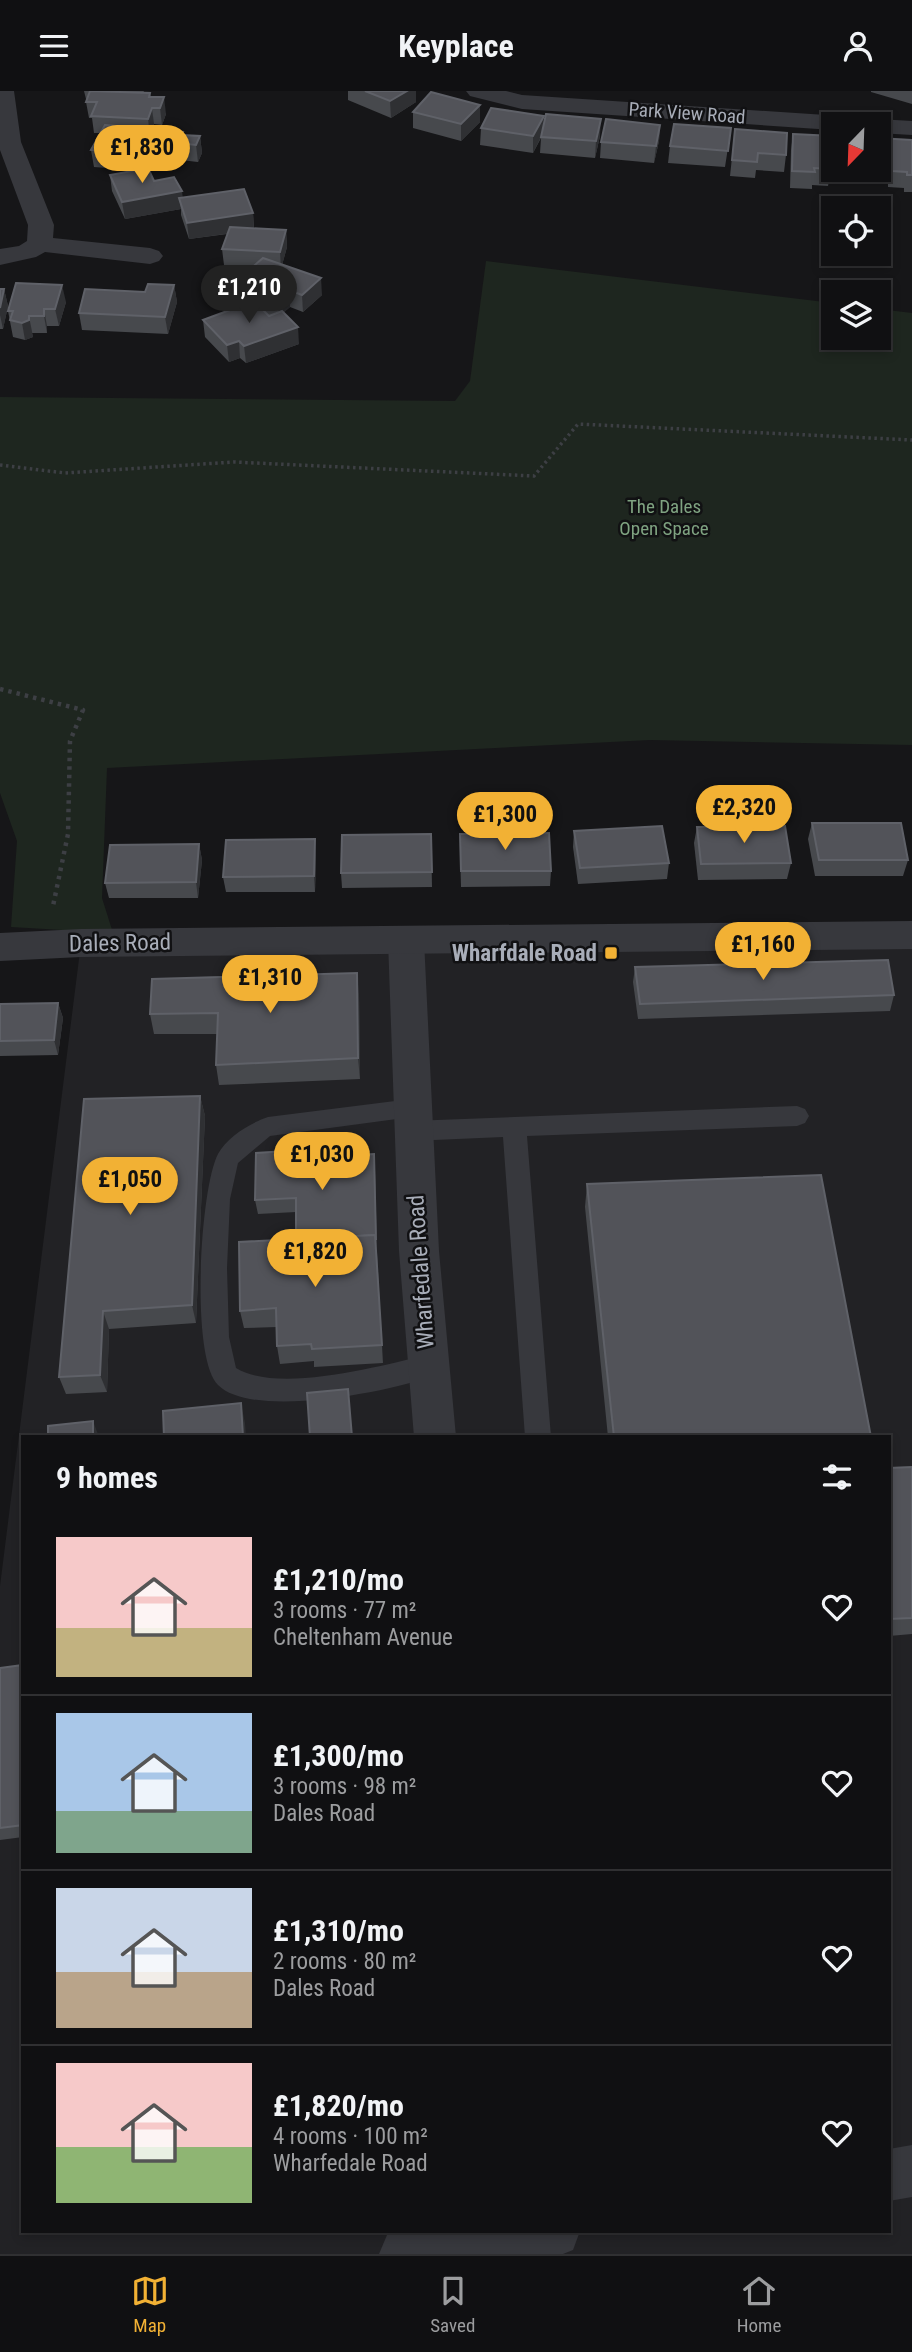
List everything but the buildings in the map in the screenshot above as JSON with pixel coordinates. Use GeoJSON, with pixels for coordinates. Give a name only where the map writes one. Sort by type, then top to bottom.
{"type":"FeatureCollection","features":[{"type":"Feature","properties":{"kind":"street"},"geometry":{"type":"LineString","coordinates":[[2,91],[9,142],[41,225],[40,244]]}},
{"type":"Feature","properties":{"kind":"street","name":"Park View Road"},"geometry":{"type":"LineString","coordinates":[[478,91],[522,103],[810,111],[821,114]]}},
{"type":"Feature","properties":{"kind":"street"},"geometry":{"type":"LineString","coordinates":[[891,127],[912,128]]}},
{"type":"Feature","properties":{"kind":"street"},"geometry":{"type":"LineString","coordinates":[[0,257],[27,252],[40,244],[150,256]]}},
{"type":"Feature","properties":{"kind":"street","name":"Dales Road"},"geometry":{"type":"LineString","coordinates":[[0,947],[45,944],[912,935]]}},
{"type":"Feature","properties":{"kind":"street","name":"Wharfedale Road"},"geometry":{"type":"LineString","coordinates":[[406,940],[411,1120],[435,1435]]}},
{"type":"Feature","properties":{"kind":"street"},"geometry":{"type":"LineString","coordinates":[[891,2175],[912,2171]]}},
{"type":"Feature","properties":{"kind":"street"},"geometry":{"type":"LineString","coordinates":[[406,2254],[537,2233]]}},
{"type":"Feature","properties":{"kind":"lane"},"geometry":{"type":"LineString","coordinates":[[428,1367],[348,1384],[299,1390],[251,1389],[227,1377],[218,1358],[214,1333],[217,1185],[228,1158],[263,1128],[411,1120],[514,1125],[797,1116]]}},
{"type":"Feature","properties":{"kind":"lane"},"geometry":{"type":"LineString","coordinates":[[514,1125],[538,1435]]}},
{"type":"Feature","properties":{"kind":"path"},"geometry":{"type":"LineString","coordinates":[[0,465],[65,473],[234,462],[534,476],[578,424],[912,440]]}},
{"type":"Feature","properties":{"kind":"path"},"geometry":{"type":"LineString","coordinates":[[0,689],[83,710],[70,741],[68,834],[45,944]]}},
{"type":"Feature","properties":{"kind":"shaded area"},"geometry":{"type":"Polygon","coordinates":[[[912,935],[912,2254],[0,2254],[0,1586],[81,943],[912,935]]]}},
{"type":"Feature","properties":{"kind":"green space","name":"The Dales Open Space"},"geometry":{"type":"Polygon","coordinates":[[[486,261],[821,302],[821,350],[891,350],[891,310],[912,313],[912,745],[650,740],[107,768],[102,898],[113,933],[11,927],[17,841],[0,793],[0,397],[455,401],[470,381],[486,261]]]}},
{"type":"Feature","properties":{"kind":"place","name":"Wharfdale Road"},"geometry":{"type":"Point","coordinates":[611,953]}}]}
